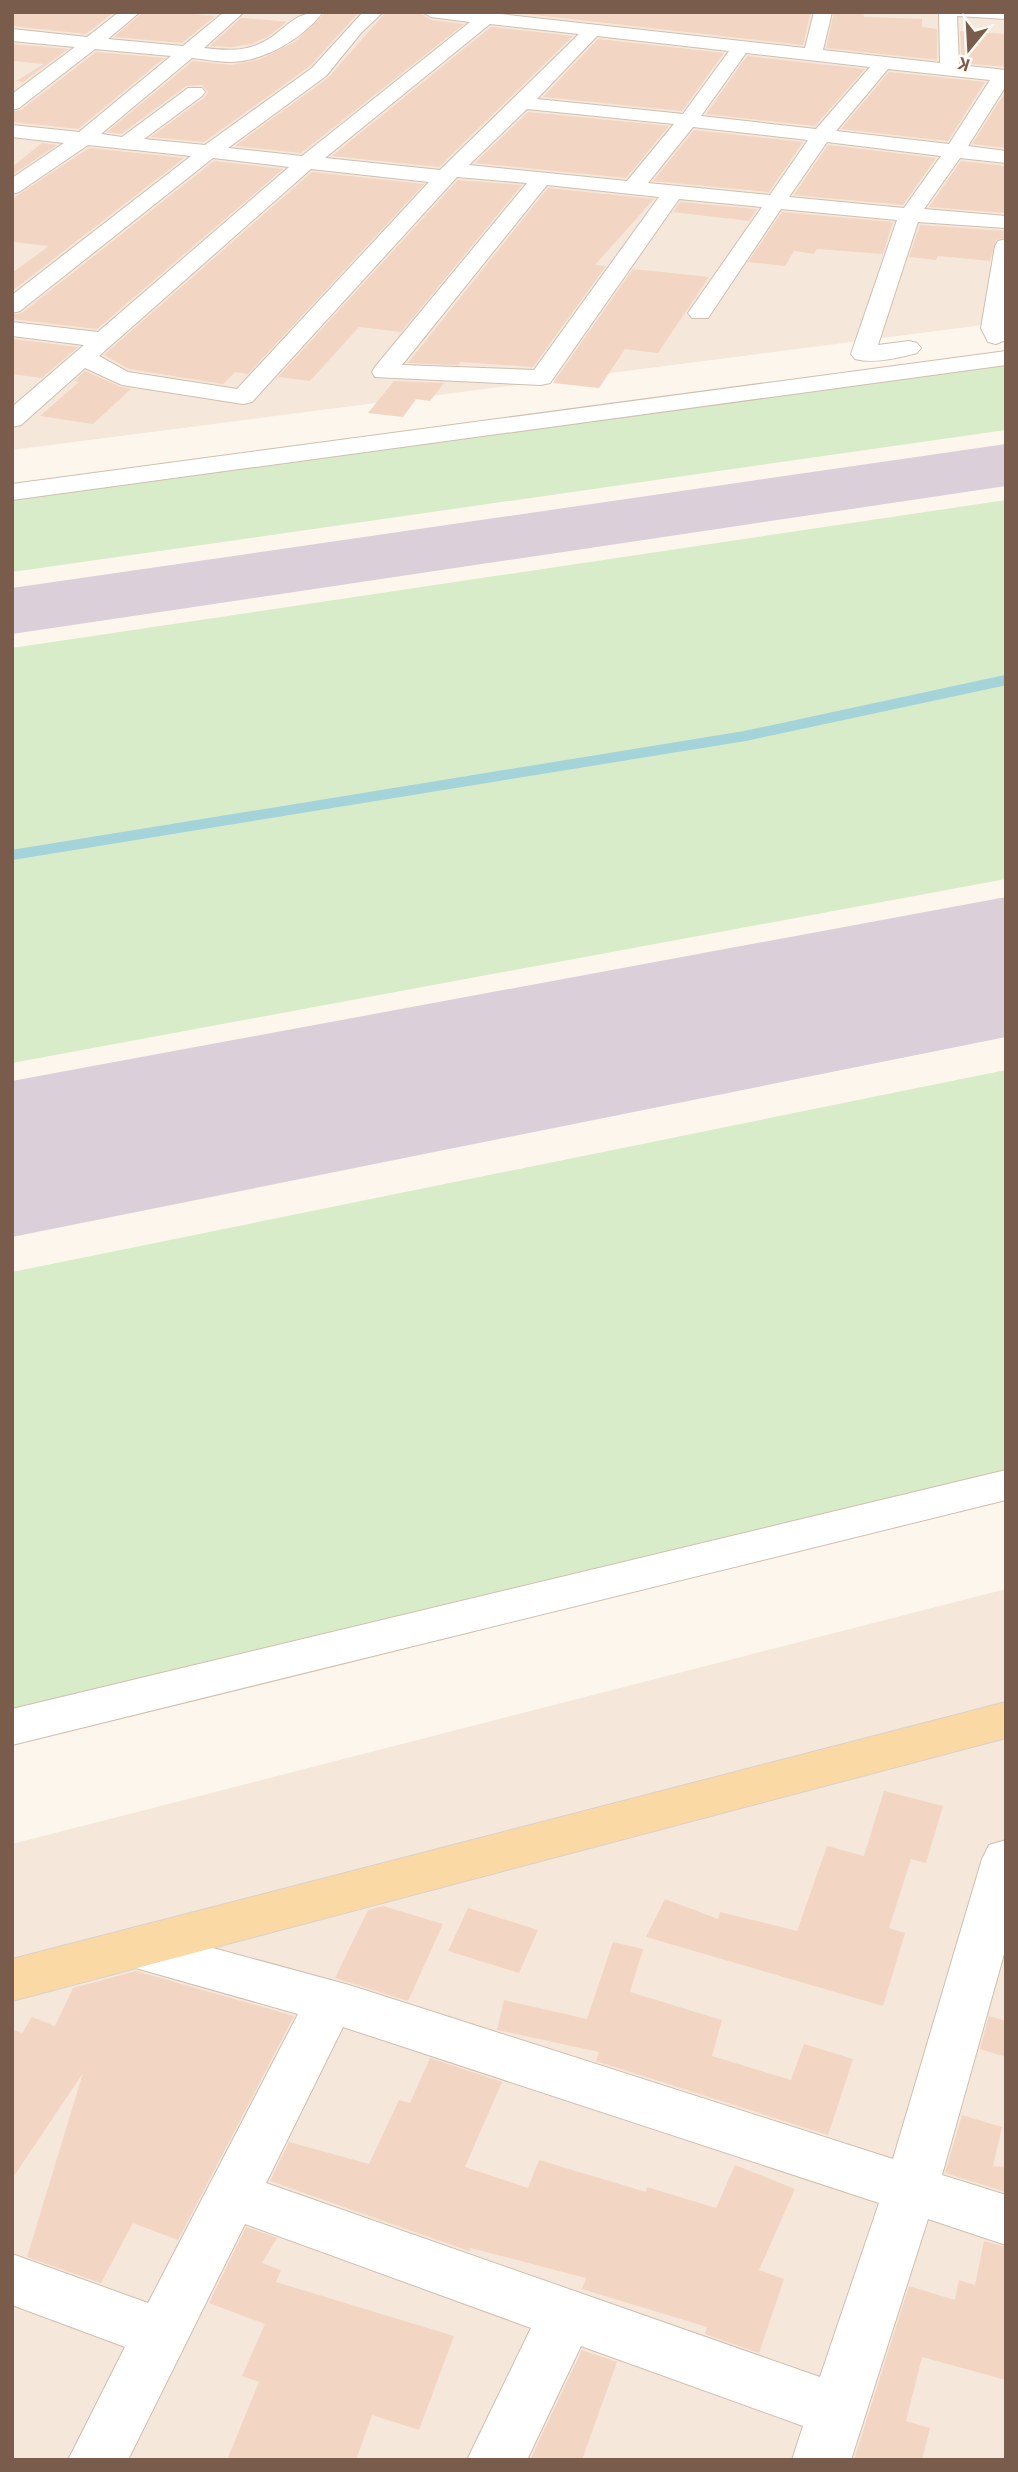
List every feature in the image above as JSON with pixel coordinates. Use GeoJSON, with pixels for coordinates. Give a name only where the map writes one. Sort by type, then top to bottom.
{"type":"FeatureCollection","features":[{"type":"Feature","properties":{"kind":"main road"},"geometry":{"type":"LineString","coordinates":[[12,1980],[1006,1720]]}},
{"type":"Feature","properties":{"kind":"street"},"geometry":{"type":"LineString","coordinates":[[12,104],[90,41],[131,12]]}},
{"type":"Feature","properties":{"kind":"street"},"geometry":{"type":"LineString","coordinates":[[12,188],[83,139],[235,12]]}},
{"type":"Feature","properties":{"kind":"street"},"geometry":{"type":"LineString","coordinates":[[16,43],[37,37],[185,54],[231,56],[263,51],[274,46],[314,12]]}},
{"type":"Feature","properties":{"kind":"street"},"geometry":{"type":"LineString","coordinates":[[12,306],[210,151],[319,72],[355,29],[374,12]]}},
{"type":"Feature","properties":{"kind":"street"},"geometry":{"type":"LineString","coordinates":[[431,12],[485,19],[558,19],[594,29],[1004,75],[909,216],[863,354],[1003,344]]}},
{"type":"Feature","properties":{"kind":"street"},"geometry":{"type":"LineString","coordinates":[[813,54],[823,12]]}},
{"type":"Feature","properties":{"kind":"street"},"geometry":{"type":"LineString","coordinates":[[948,12],[950,69]]}},
{"type":"Feature","properties":{"kind":"street"},"geometry":{"type":"LineString","coordinates":[[962,12],[1006,14]]}},
{"type":"Feature","properties":{"kind":"street"},"geometry":{"type":"LineString","coordinates":[[12,420],[306,163],[485,19]]}},
{"type":"Feature","properties":{"kind":"street"},"geometry":{"type":"LineString","coordinates":[[37,37],[58,20]]}},
{"type":"Feature","properties":{"kind":"street"},"geometry":{"type":"LineString","coordinates":[[84,358],[122,378],[243,397],[449,173],[594,29]]}},
{"type":"Feature","properties":{"kind":"street"},"geometry":{"type":"LineString","coordinates":[[634,186],[688,120],[741,47]]}},
{"type":"Feature","properties":{"kind":"street"},"geometry":{"type":"LineString","coordinates":[[699,313],[820,137],[883,63]]}},
{"type":"Feature","properties":{"kind":"street"},"geometry":{"type":"LineString","coordinates":[[126,143],[195,92]]}},
{"type":"Feature","properties":{"kind":"street"},"geometry":{"type":"LineString","coordinates":[[522,103],[1006,157]]}},
{"type":"Feature","properties":{"kind":"street"},"geometry":{"type":"LineString","coordinates":[[12,131],[306,163],[542,178],[909,216],[1006,222]]}},
{"type":"Feature","properties":{"kind":"street"},"geometry":{"type":"LineString","coordinates":[[542,178],[384,372],[541,377],[674,191]]}},
{"type":"Feature","properties":{"kind":"street"},"geometry":{"type":"LineString","coordinates":[[1003,344],[993,328],[1006,246]]}},
{"type":"Feature","properties":{"kind":"street"},"geometry":{"type":"LineString","coordinates":[[12,329],[104,340]]}},
{"type":"Feature","properties":{"kind":"street"},"geometry":{"type":"LineString","coordinates":[[12,492],[1003,344]]}},
{"type":"Feature","properties":{"kind":"street"},"geometry":{"type":"LineString","coordinates":[[12,1727],[1006,1485]]}},
{"type":"Feature","properties":{"kind":"street"},"geometry":{"type":"LineString","coordinates":[[231,2195],[567,2314],[829,2436],[911,2189],[1006,1858]]}},
{"type":"Feature","properties":{"kind":"street"},"geometry":{"type":"LineString","coordinates":[[136,1948],[330,2002],[1006,2220]]}},
{"type":"Feature","properties":{"kind":"street"},"geometry":{"type":"LineString","coordinates":[[97,2460],[330,2002]]}},
{"type":"Feature","properties":{"kind":"street"},"geometry":{"type":"LineString","coordinates":[[12,2279],[161,2334]]}},
{"type":"Feature","properties":{"kind":"street"},"geometry":{"type":"LineString","coordinates":[[496,2460],[567,2314]]}},
{"type":"Feature","properties":{"kind":"shaded area"},"geometry":{"type":"Polygon","coordinates":[[[12,12],[1006,12],[1006,322],[12,450],[12,12]]]}},
{"type":"Feature","properties":{"kind":"shaded area"},"geometry":{"type":"Polygon","coordinates":[[[1006,1589],[1006,2460],[12,2460],[12,1844],[1006,1589]]]}},
{"type":"Feature","properties":{"kind":"green space"},"geometry":{"type":"Polygon","coordinates":[[[1006,362],[1006,430],[12,572],[12,496],[1006,362]]]}},
{"type":"Feature","properties":{"kind":"green space"},"geometry":{"type":"Polygon","coordinates":[[[1006,500],[1006,879],[12,1063],[12,648],[1006,500]]]}},
{"type":"Feature","properties":{"kind":"green space"},"geometry":{"type":"Polygon","coordinates":[[[1006,1070],[1006,1471],[12,1712],[12,1272],[1006,1070]]]}},
{"type":"Feature","properties":{"kind":"building"},"geometry":{"type":"Polygon","coordinates":[[[12,12],[114,12],[86,34],[12,26],[12,12]]]}},
{"type":"Feature","properties":{"kind":"building"},"geometry":{"type":"Polygon","coordinates":[[[143,12],[215,16],[182,43],[114,37],[143,12]]]}},
{"type":"Feature","properties":{"kind":"building"},"geometry":{"type":"Polygon","coordinates":[[[326,12],[359,12],[310,66],[204,142],[151,137],[204,98],[208,92],[202,85],[186,86],[121,134],[107,132],[193,61],[231,65],[258,60],[295,42],[326,12]]]}},
{"type":"Feature","properties":{"kind":"building"},"geometry":{"type":"Polygon","coordinates":[[[386,12],[419,12],[431,20],[464,24],[301,153],[235,146],[328,78],[386,12]]]}},
{"type":"Feature","properties":{"kind":"building"},"geometry":{"type":"Polygon","coordinates":[[[508,12],[811,12],[803,45],[508,12]]]}},
{"type":"Feature","properties":{"kind":"building"},"geometry":{"type":"Polygon","coordinates":[[[834,12],[863,12],[864,17],[922,19],[922,27],[937,29],[937,60],[826,48],[834,12]]]}},
{"type":"Feature","properties":{"kind":"building"},"geometry":{"type":"Polygon","coordinates":[[[241,18],[287,22],[267,37],[251,44],[210,46],[241,18]]]}},
{"type":"Feature","properties":{"kind":"building"},"geometry":{"type":"Polygon","coordinates":[[[491,27],[573,36],[439,167],[332,156],[491,27]]]}},
{"type":"Feature","properties":{"kind":"building"},"geometry":{"type":"Polygon","coordinates":[[[960,31],[1006,34],[1006,67],[962,63],[960,31]]]}},
{"type":"Feature","properties":{"kind":"building"},"geometry":{"type":"Polygon","coordinates":[[[598,39],[724,53],[682,111],[543,97],[598,39]]]}},
{"type":"Feature","properties":{"kind":"building"},"geometry":{"type":"Polygon","coordinates":[[[12,44],[68,49],[23,82],[16,81],[44,64],[12,61],[12,44]]]}},
{"type":"Feature","properties":{"kind":"building"},"geometry":{"type":"Polygon","coordinates":[[[96,52],[164,58],[78,129],[12,122],[12,112],[21,110],[96,52]]]}},
{"type":"Feature","properties":{"kind":"building"},"geometry":{"type":"Polygon","coordinates":[[[747,56],[865,69],[815,126],[706,114],[747,56]]]}},
{"type":"Feature","properties":{"kind":"building"},"geometry":{"type":"Polygon","coordinates":[[[889,72],[985,82],[948,141],[841,129],[889,72]]]}},
{"type":"Feature","properties":{"kind":"building"},"geometry":{"type":"Polygon","coordinates":[[[1006,91],[1006,148],[972,144],[1006,91]]]}},
{"type":"Feature","properties":{"kind":"building"},"geometry":{"type":"Polygon","coordinates":[[[528,112],[669,126],[626,178],[475,163],[528,112]]]}},
{"type":"Feature","properties":{"kind":"building"},"geometry":{"type":"Polygon","coordinates":[[[694,130],[803,142],[769,192],[653,181],[694,130]]]}},
{"type":"Feature","properties":{"kind":"building"},"geometry":{"type":"Polygon","coordinates":[[[42,143],[57,145],[12,175],[12,167],[42,143]]]}},
{"type":"Feature","properties":{"kind":"building"},"geometry":{"type":"Polygon","coordinates":[[[828,145],[936,158],[903,205],[794,195],[828,145]]]}},
{"type":"Feature","properties":{"kind":"building"},"geometry":{"type":"Polygon","coordinates":[[[89,148],[184,158],[12,291],[12,273],[49,246],[12,242],[12,199],[89,148]]]}},
{"type":"Feature","properties":{"kind":"building"},"geometry":{"type":"Polygon","coordinates":[[[214,161],[283,169],[97,329],[12,319],[12,315],[22,313],[214,161]]]}},
{"type":"Feature","properties":{"kind":"building"},"geometry":{"type":"Polygon","coordinates":[[[961,161],[1006,166],[1006,213],[929,207],[961,161]]]}},
{"type":"Feature","properties":{"kind":"building"},"geometry":{"type":"Polygon","coordinates":[[[312,172],[424,184],[248,374],[235,372],[223,384],[129,369],[104,355],[312,172]]]}},
{"type":"Feature","properties":{"kind":"building"},"geometry":{"type":"Polygon","coordinates":[[[458,180],[522,185],[401,332],[359,327],[310,381],[278,377],[458,180]]]}},
{"type":"Feature","properties":{"kind":"building"},"geometry":{"type":"Polygon","coordinates":[[[548,188],[654,199],[595,265],[606,266],[533,367],[460,362],[458,365],[408,363],[548,188]]]}},
{"type":"Feature","properties":{"kind":"building"},"geometry":{"type":"Polygon","coordinates":[[[680,202],[757,209],[749,221],[673,212],[680,202]]]}},
{"type":"Feature","properties":{"kind":"building"},"geometry":{"type":"Polygon","coordinates":[[[782,212],[893,222],[883,254],[817,249],[814,254],[794,251],[785,266],[748,262],[782,212]]]}},
{"type":"Feature","properties":{"kind":"building"},"geometry":{"type":"Polygon","coordinates":[[[920,225],[1006,231],[1006,237],[996,240],[990,261],[938,256],[936,260],[909,257],[920,225]]]}},
{"type":"Feature","properties":{"kind":"building"},"geometry":{"type":"Polygon","coordinates":[[[633,269],[709,277],[658,353],[625,349],[599,388],[553,383],[633,269]]]}},
{"type":"Feature","properties":{"kind":"building"},"geometry":{"type":"Polygon","coordinates":[[[12,339],[78,347],[42,378],[12,374],[12,339]]]}},
{"type":"Feature","properties":{"kind":"building"},"geometry":{"type":"Polygon","coordinates":[[[85,371],[131,389],[93,424],[40,416],[79,382],[74,381],[85,371]]]}},
{"type":"Feature","properties":{"kind":"building"},"geometry":{"type":"Polygon","coordinates":[[[394,381],[444,383],[430,401],[416,399],[403,417],[368,413],[394,381]]]}},
{"type":"Feature","properties":{"kind":"building"},"geometry":{"type":"Polygon","coordinates":[[[884,1791],[943,1806],[926,1863],[911,1859],[889,1928],[905,1933],[883,2006],[646,1937],[665,1899],[718,1919],[720,1912],[797,1931],[827,1846],[864,1856],[884,1791]]]}},
{"type":"Feature","properties":{"kind":"building"},"geometry":{"type":"Polygon","coordinates":[[[383,1906],[443,1924],[408,2001],[335,1978],[368,1910],[383,1906]]]}},
{"type":"Feature","properties":{"kind":"building"},"geometry":{"type":"Polygon","coordinates":[[[468,1908],[538,1930],[519,1973],[448,1951],[468,1908]]]}},
{"type":"Feature","properties":{"kind":"building"},"geometry":{"type":"Polygon","coordinates":[[[613,1942],[643,1949],[630,1992],[722,2020],[712,2056],[791,2080],[804,2044],[853,2059],[828,2135],[596,2061],[599,2052],[497,2030],[504,2000],[587,2019],[613,1942]]]}},
{"type":"Feature","properties":{"kind":"building"},"geometry":{"type":"Polygon","coordinates":[[[136,1971],[294,2016],[178,2240],[133,2223],[101,2283],[27,2257],[83,2073],[12,2179],[12,2029],[22,2033],[32,2017],[55,2026],[73,1988],[136,1971]]]}},
{"type":"Feature","properties":{"kind":"building"},"geometry":{"type":"Polygon","coordinates":[[[989,2016],[1006,2021],[1006,2057],[980,2049],[989,2016]]]}},
{"type":"Feature","properties":{"kind":"building"},"geometry":{"type":"Polygon","coordinates":[[[430,2058],[502,2082],[465,2167],[528,2188],[539,2160],[646,2192],[647,2187],[716,2208],[735,2165],[795,2189],[759,2270],[784,2279],[759,2353],[705,2334],[707,2327],[582,2289],[586,2278],[471,2248],[469,2251],[270,2181],[289,2142],[369,2164],[399,2100],[410,2103],[430,2058]]]}},
{"type":"Feature","properties":{"kind":"building"},"geometry":{"type":"Polygon","coordinates":[[[962,2115],[1002,2127],[993,2166],[1006,2167],[1006,2192],[945,2173],[962,2115]]]}},
{"type":"Feature","properties":{"kind":"building"},"geometry":{"type":"Polygon","coordinates":[[[246,2227],[277,2238],[262,2263],[281,2270],[276,2282],[454,2336],[419,2430],[372,2415],[356,2460],[227,2460],[259,2382],[242,2376],[265,2324],[209,2303],[246,2227]]]}},
{"type":"Feature","properties":{"kind":"building"},"geometry":{"type":"Polygon","coordinates":[[[984,2241],[1006,2247],[1006,2380],[922,2357],[906,2421],[930,2428],[922,2460],[854,2460],[909,2286],[955,2300],[959,2280],[975,2285],[984,2241]]]}},
{"type":"Feature","properties":{"kind":"building"},"geometry":{"type":"Polygon","coordinates":[[[582,2350],[617,2362],[582,2460],[530,2460],[582,2350]]]}},
{"type":"Feature","properties":{"kind":"waterway"},"geometry":{"type":"LineString","coordinates":[[12,855],[745,736],[1006,680]]}},
{"type":"Feature","properties":{"kind":"taxiway"},"geometry":{"type":"LineString","coordinates":[[12,611],[1006,465]]}},
{"type":"Feature","properties":{"kind":"runway"},"geometry":{"type":"LineString","coordinates":[[12,1159],[1006,967]]}}]}
